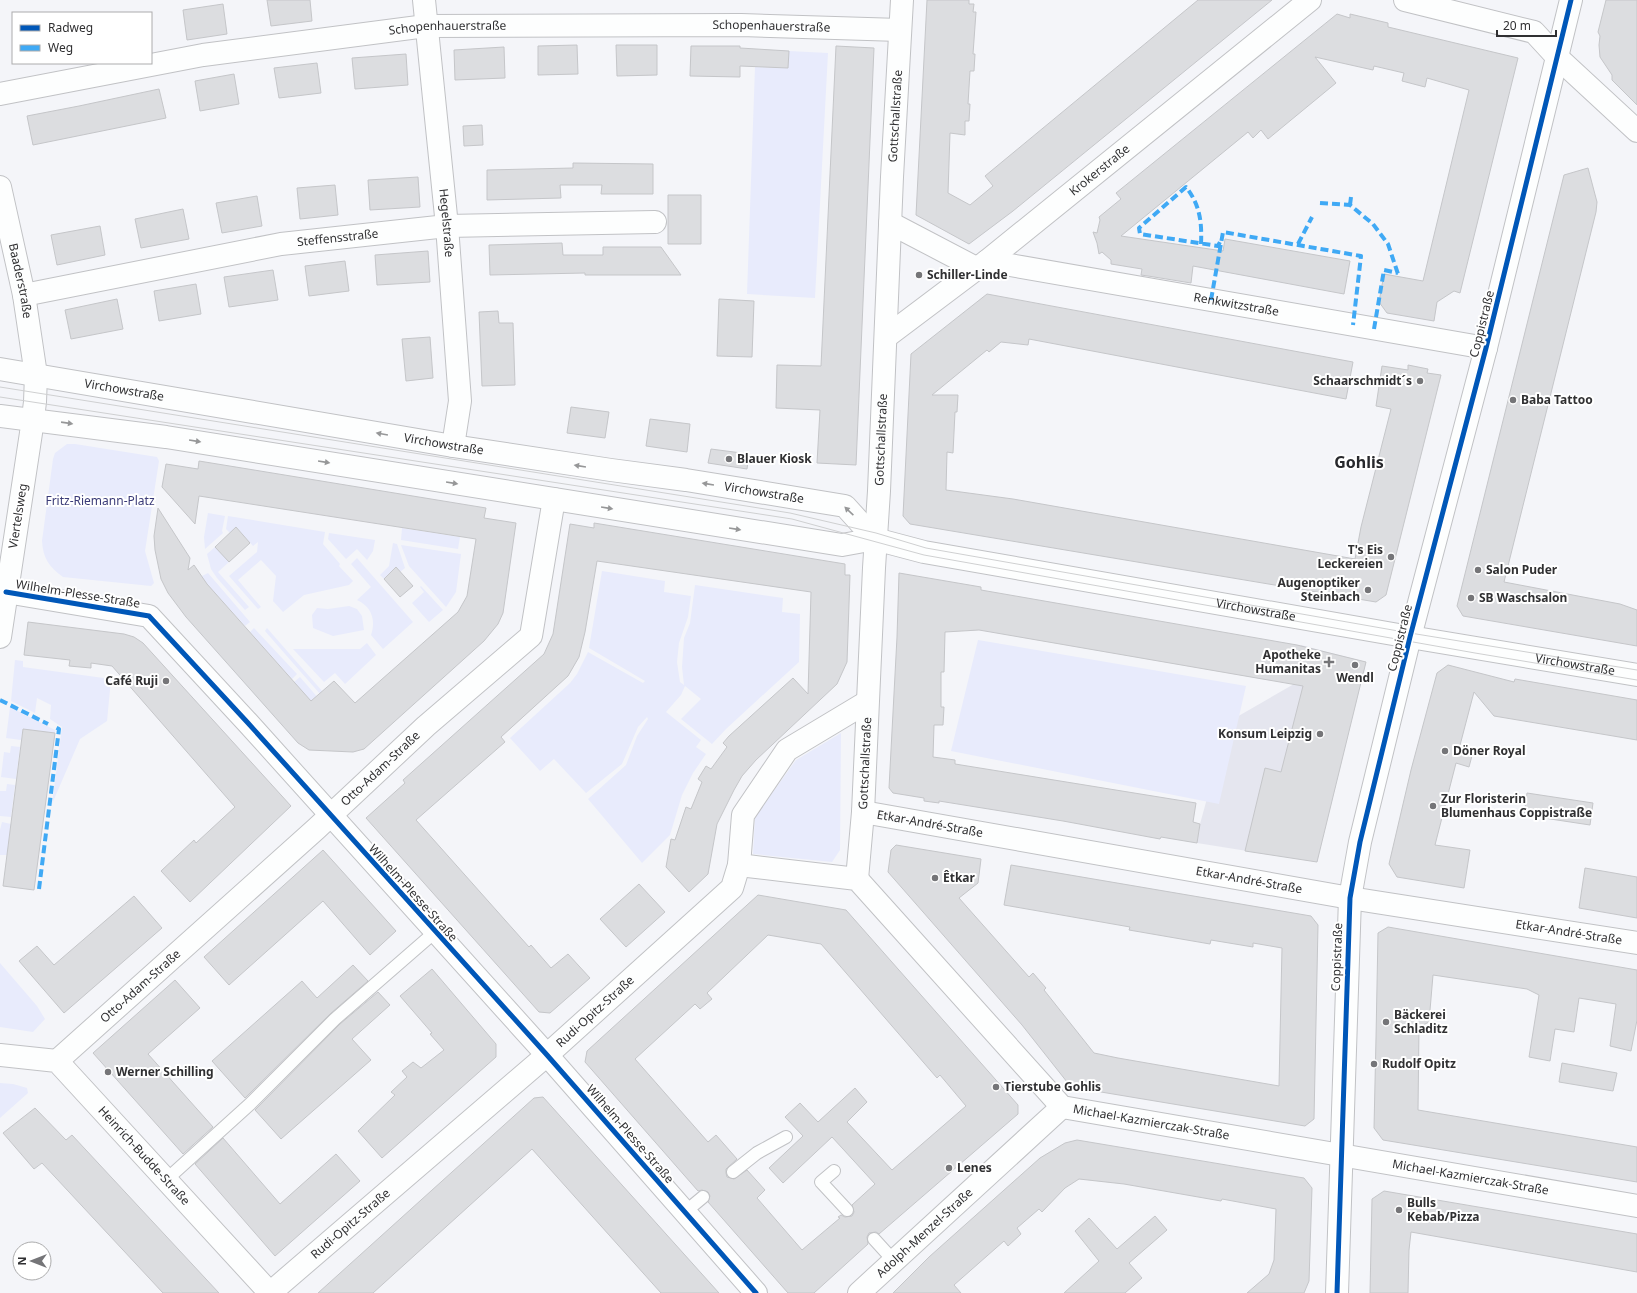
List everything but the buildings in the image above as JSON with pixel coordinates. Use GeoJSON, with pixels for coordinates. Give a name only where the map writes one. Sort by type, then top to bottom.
{"type":"FeatureCollection","features":[{"type":"Feature","properties":{"kind":"street","name":"Hegelstraße"},"geometry":{"type":"LineString","coordinates":[[424,0],[447,226],[460,401],[452,446]]}},
{"type":"Feature","properties":{"kind":"street","name":"Gottschallstraße"},"geometry":{"type":"LineString","coordinates":[[857,879],[863,812],[875,539],[879,491],[890,223],[902,0]]}},
{"type":"Feature","properties":{"kind":"street","name":"Krokerstraße"},"geometry":{"type":"LineString","coordinates":[[886,337],[982,265],[1310,0]]}},
{"type":"Feature","properties":{"kind":"street"},"geometry":{"type":"LineString","coordinates":[[1405,0],[1534,32],[1557,57],[1637,131]]}},
{"type":"Feature","properties":{"kind":"street","name":"Coppistraße"},"geometry":{"type":"LineString","coordinates":[[1337,1293],[1350,898],[1360,842],[1410,637],[1486,348],[1571,0]]}},
{"type":"Feature","properties":{"kind":"street","name":"Schopenhauerstraße"},"geometry":{"type":"LineString","coordinates":[[0,94],[203,55],[426,26],[741,25],[900,30]]}},
{"type":"Feature","properties":{"kind":"street","name":"Baaderstraße"},"geometry":{"type":"LineString","coordinates":[[0,187],[24,295],[36,375],[32,419]]}},
{"type":"Feature","properties":{"kind":"street","name":"Steffensstraße"},"geometry":{"type":"LineString","coordinates":[[24,295],[281,244],[447,226],[656,222]]}},
{"type":"Feature","properties":{"kind":"street","name":"Renkwitzstraße"},"geometry":{"type":"LineString","coordinates":[[890,223],[982,265],[1486,348]]}},
{"type":"Feature","properties":{"kind":"street","name":"Virchowstraße"},"geometry":{"type":"LineString","coordinates":[[0,369],[452,446],[686,480],[845,506],[875,539]]}},
{"type":"Feature","properties":{"kind":"street","name":"Virchowstraße"},"geometry":{"type":"LineString","coordinates":[[0,416],[166,437],[842,545],[875,539],[924,552],[1637,675]]}},
{"type":"Feature","properties":{"kind":"street","name":"Viertelsweg"},"geometry":{"type":"LineString","coordinates":[[0,637],[32,419]]}},
{"type":"Feature","properties":{"kind":"street","name":"Otto-Adam-Straße"},"geometry":{"type":"LineString","coordinates":[[57,1061],[330,816],[426,726],[531,636],[554,499]]}},
{"type":"Feature","properties":{"kind":"street","name":"Wilhelm-Plesse-Straße"},"geometry":{"type":"LineString","coordinates":[[6,592],[148,616],[248,723],[330,816],[547,1055],[756,1293]]}},
{"type":"Feature","properties":{"kind":"street","name":"Rudi-Opitz-Straße"},"geometry":{"type":"LineString","coordinates":[[270,1293],[547,1055],[732,888],[739,865],[743,815],[787,750],[867,702]]}},
{"type":"Feature","properties":{"kind":"street","name":"Etkar-André-Straße"},"geometry":{"type":"LineString","coordinates":[[863,812],[1350,898],[1637,943]]}},
{"type":"Feature","properties":{"kind":"street"},"geometry":{"type":"LineString","coordinates":[[739,865],[857,879]]}},
{"type":"Feature","properties":{"kind":"street","name":"Michael-Kazmierczak-Straße"},"geometry":{"type":"LineString","coordinates":[[857,879],[1062,1107],[1637,1206]]}},
{"type":"Feature","properties":{"kind":"street"},"geometry":{"type":"LineString","coordinates":[[0,1055],[57,1061]]}},
{"type":"Feature","properties":{"kind":"street","name":"Heinrich-Budde-Straße"},"geometry":{"type":"LineString","coordinates":[[57,1061],[270,1293]]}},
{"type":"Feature","properties":{"kind":"street","name":"Adolph-Menzel-Straße"},"geometry":{"type":"LineString","coordinates":[[858,1293],[1062,1107]]}},
{"type":"Feature","properties":{"kind":"lane"},"geometry":{"type":"LineString","coordinates":[[166,1180],[250,1104],[335,1019],[435,932]]}},
{"type":"Feature","properties":{"kind":"lane"},"geometry":{"type":"LineString","coordinates":[[733,1172],[757,1153],[786,1137]]}},
{"type":"Feature","properties":{"kind":"lane"},"geometry":{"type":"LineString","coordinates":[[834,1170],[821,1182],[847,1210]]}},
{"type":"Feature","properties":{"kind":"lane"},"geometry":{"type":"LineString","coordinates":[[685,1212],[703,1197]]}},
{"type":"Feature","properties":{"kind":"lane"},"geometry":{"type":"LineString","coordinates":[[874,1239],[894,1261]]}},
{"type":"Feature","properties":{"kind":"shaded area"},"geometry":{"type":"Polygon","coordinates":[[[1301,645],[1366,662],[1317,862],[1197,843],[1200,824],[1228,722],[1294,684],[1301,645]]]}},
{"type":"Feature","properties":{"kind":"green space"},"geometry":{"type":"Polygon","coordinates":[[[789,51],[828,53],[815,298],[747,294],[755,67],[787,68],[789,51]]]}},
{"type":"Feature","properties":{"kind":"green space","name":"Fritz-Riemann-Platz"},"geometry":{"type":"Polygon","coordinates":[[[67,444],[157,457],[159,461],[145,551],[154,583],[151,586],[63,577],[50,566],[45,557],[42,541],[53,459],[55,453],[67,444]]]}},
{"type":"Feature","properties":{"kind":"green space"},"geometry":{"type":"Polygon","coordinates":[[[208,513],[225,516],[222,531],[223,533],[205,549],[204,537],[208,513]]]}},
{"type":"Feature","properties":{"kind":"green space"},"geometry":{"type":"Polygon","coordinates":[[[228,516],[325,532],[323,544],[340,564],[339,566],[353,581],[349,585],[304,595],[283,612],[273,601],[276,576],[261,560],[238,580],[261,607],[258,609],[229,576],[257,552],[258,542],[253,546],[237,528],[230,533],[226,529],[228,516]]]}},
{"type":"Feature","properties":{"kind":"green space"},"geometry":{"type":"Polygon","coordinates":[[[402,528],[460,537],[458,549],[401,540],[402,528]]]}},
{"type":"Feature","properties":{"kind":"green space"},"geometry":{"type":"Polygon","coordinates":[[[329,533],[375,540],[373,551],[367,560],[357,549],[346,559],[328,539],[329,533]]]}},
{"type":"Feature","properties":{"kind":"green space"},"geometry":{"type":"Polygon","coordinates":[[[393,543],[397,544],[405,568],[400,572],[396,568],[384,579],[380,575],[389,566],[393,543]]]}},
{"type":"Feature","properties":{"kind":"green space"},"geometry":{"type":"Polygon","coordinates":[[[401,545],[461,554],[456,592],[446,607],[409,566],[401,545]]]}},
{"type":"Feature","properties":{"kind":"green space"},"geometry":{"type":"Polygon","coordinates":[[[215,547],[229,562],[218,572],[249,607],[245,610],[211,569],[207,554],[215,547]]]}},
{"type":"Feature","properties":{"kind":"green space"},"geometry":{"type":"Polygon","coordinates":[[[357,558],[413,622],[383,649],[371,635],[373,624],[372,614],[366,606],[357,600],[371,587],[351,564],[357,558]]]}},
{"type":"Feature","properties":{"kind":"green space"},"geometry":{"type":"Polygon","coordinates":[[[602,571],[665,581],[664,592],[691,596],[688,617],[679,643],[677,662],[680,682],[684,685],[682,667],[684,638],[690,623],[695,585],[783,598],[782,612],[800,614],[799,662],[726,729],[712,744],[681,719],[701,699],[685,686],[681,695],[666,712],[701,740],[696,747],[706,754],[693,773],[682,795],[670,835],[642,863],[588,799],[626,765],[637,736],[648,719],[647,717],[638,727],[622,764],[586,793],[554,759],[540,771],[510,738],[570,683],[577,674],[588,652],[643,683],[645,681],[589,648],[602,571]]]}},
{"type":"Feature","properties":{"kind":"green space"},"geometry":{"type":"Polygon","coordinates":[[[208,573],[250,622],[245,626],[207,584],[202,576],[208,573]]]}},
{"type":"Feature","properties":{"kind":"green space"},"geometry":{"type":"Polygon","coordinates":[[[421,586],[443,610],[429,622],[412,603],[424,592],[420,587],[421,586]]]}},
{"type":"Feature","properties":{"kind":"green space"},"geometry":{"type":"Polygon","coordinates":[[[349,606],[357,609],[362,616],[364,630],[333,636],[313,628],[312,615],[317,608],[328,609],[349,606]]]}},
{"type":"Feature","properties":{"kind":"green space"},"geometry":{"type":"Polygon","coordinates":[[[254,628],[297,674],[292,679],[250,632],[254,628]]]}},
{"type":"Feature","properties":{"kind":"green space"},"geometry":{"type":"Polygon","coordinates":[[[267,628],[330,700],[327,702],[265,631],[267,628]]]}},
{"type":"Feature","properties":{"kind":"green space"},"geometry":{"type":"Polygon","coordinates":[[[978,640],[1246,686],[1219,804],[951,751],[978,640]]]}},
{"type":"Feature","properties":{"kind":"green space"},"geometry":{"type":"Polygon","coordinates":[[[367,643],[376,655],[345,684],[335,673],[324,682],[293,649],[360,649],[367,643]]]}},
{"type":"Feature","properties":{"kind":"green space"},"geometry":{"type":"Polygon","coordinates":[[[15,660],[23,661],[23,667],[111,679],[107,721],[80,739],[52,804],[62,727],[50,719],[51,705],[37,698],[35,713],[11,701],[15,660]]]}},
{"type":"Feature","properties":{"kind":"green space"},"geometry":{"type":"Polygon","coordinates":[[[300,677],[326,707],[324,716],[294,682],[300,677]]]}},
{"type":"Feature","properties":{"kind":"green space"},"geometry":{"type":"Polygon","coordinates":[[[10,707],[55,730],[55,733],[23,729],[21,740],[6,738],[10,707]]]}},
{"type":"Feature","properties":{"kind":"green space"},"geometry":{"type":"Polygon","coordinates":[[[841,733],[840,850],[832,862],[753,854],[755,817],[796,760],[841,733]]]}},
{"type":"Feature","properties":{"kind":"green space"},"geometry":{"type":"Polygon","coordinates":[[[11,746],[20,747],[16,779],[1,777],[4,752],[10,753],[11,746]]]}},
{"type":"Feature","properties":{"kind":"green space"},"geometry":{"type":"Polygon","coordinates":[[[7,784],[15,785],[11,817],[0,816],[0,791],[6,791],[7,784]]]}},
{"type":"Feature","properties":{"kind":"green space"},"geometry":{"type":"Polygon","coordinates":[[[2,822],[11,824],[7,855],[0,855],[0,830],[2,822]]]}},
{"type":"Feature","properties":{"kind":"green space"},"geometry":{"type":"Polygon","coordinates":[[[0,963],[37,1006],[45,1019],[33,1032],[0,1027],[0,963]]]}},
{"type":"Feature","properties":{"kind":"green space"},"geometry":{"type":"Polygon","coordinates":[[[0,1083],[13,1084],[27,1088],[28,1093],[0,1118],[0,1083]]]}},
{"type":"Feature","properties":{"kind":"tram line"},"geometry":{"type":"LineString","coordinates":[[0,387],[790,513],[876,533],[926,548],[1404,632],[1637,670]]}},
{"type":"Feature","properties":{"kind":"tram line"},"geometry":{"type":"LineString","coordinates":[[0,397],[792,519],[924,555],[1475,653],[1637,680]]}},
{"type":"Feature","properties":{"kind":"marked path"},"geometry":{"type":"LineString","coordinates":[[1201,244],[1201,236],[1201,228],[1199,214],[1194,200],[1186,187],[1139,228],[1140,234],[1218,246],[1221,240]]}},
{"type":"Feature","properties":{"kind":"marked path"},"geometry":{"type":"LineString","coordinates":[[1350,205],[1351,197]]}},
{"type":"Feature","properties":{"kind":"marked path"},"geometry":{"type":"LineString","coordinates":[[1320,203],[1350,205],[1373,224],[1388,244],[1399,277]]}},
{"type":"Feature","properties":{"kind":"marked path"},"geometry":{"type":"LineString","coordinates":[[1298,244],[1312,217]]}},
{"type":"Feature","properties":{"kind":"marked path"},"geometry":{"type":"LineString","coordinates":[[1211,300],[1223,232],[1361,256],[1353,325]]}},
{"type":"Feature","properties":{"kind":"marked path"},"geometry":{"type":"LineString","coordinates":[[1374,329],[1384,270],[1398,273]]}},
{"type":"Feature","properties":{"kind":"marked path"},"geometry":{"type":"LineString","coordinates":[[0,700],[48,724]]}},
{"type":"Feature","properties":{"kind":"marked path"},"geometry":{"type":"LineString","coordinates":[[39,889],[59,729],[53,726]]}},
{"type":"Feature","properties":{"kind":"cycle path"},"geometry":{"type":"LineString","coordinates":[[1337,1293],[1350,898],[1360,842],[1410,637],[1486,348],[1571,0]]}},
{"type":"Feature","properties":{"kind":"cycle path"},"geometry":{"type":"LineString","coordinates":[[6,592],[149,616],[248,723],[547,1055],[756,1293]]}},
{"type":"Feature","properties":{"kind":"place","name":"Schiller-Linde"},"geometry":{"type":"Point","coordinates":[919,275]}},
{"type":"Feature","properties":{"kind":"place","name":"Schaarschmidt´s"},"geometry":{"type":"Point","coordinates":[1420,381]}},
{"type":"Feature","properties":{"kind":"place","name":"Baba Tattoo"},"geometry":{"type":"Point","coordinates":[1513,400]}},
{"type":"Feature","properties":{"kind":"place","name":"Blauer Kiosk"},"geometry":{"type":"Point","coordinates":[729,459]}},
{"type":"Feature","properties":{"kind":"place","name":"T's Eis Leckereien"},"geometry":{"type":"Point","coordinates":[1391,557]}},
{"type":"Feature","properties":{"kind":"place","name":"Salon Puder"},"geometry":{"type":"Point","coordinates":[1478,570]}},
{"type":"Feature","properties":{"kind":"place","name":"Augenoptiker Steinbach"},"geometry":{"type":"Point","coordinates":[1368,590]}},
{"type":"Feature","properties":{"kind":"place","name":"SB Waschsalon"},"geometry":{"type":"Point","coordinates":[1471,598]}},
{"type":"Feature","properties":{"kind":"place","name":"Apotheke Humanitas"},"geometry":{"type":"Point","coordinates":[1329,662]}},
{"type":"Feature","properties":{"kind":"place","name":"Wendl"},"geometry":{"type":"Point","coordinates":[1355,665]}},
{"type":"Feature","properties":{"kind":"place","name":"Café Ruji"},"geometry":{"type":"Point","coordinates":[166,681]}},
{"type":"Feature","properties":{"kind":"place","name":"Konsum Leipzig"},"geometry":{"type":"Point","coordinates":[1320,734]}},
{"type":"Feature","properties":{"kind":"place","name":"Döner Royal"},"geometry":{"type":"Point","coordinates":[1445,751]}},
{"type":"Feature","properties":{"kind":"place","name":"Zur Floristerin Blumenhaus Coppistraße"},"geometry":{"type":"Point","coordinates":[1433,806]}},
{"type":"Feature","properties":{"kind":"place","name":"Êtkar"},"geometry":{"type":"Point","coordinates":[935,878]}},
{"type":"Feature","properties":{"kind":"place","name":"Bäckerei Schladitz"},"geometry":{"type":"Point","coordinates":[1386,1022]}},
{"type":"Feature","properties":{"kind":"place","name":"Rudolf Opitz"},"geometry":{"type":"Point","coordinates":[1374,1064]}},
{"type":"Feature","properties":{"kind":"place","name":"Werner Schilling"},"geometry":{"type":"Point","coordinates":[108,1072]}},
{"type":"Feature","properties":{"kind":"place","name":"Tierstube Gohlis"},"geometry":{"type":"Point","coordinates":[996,1087]}},
{"type":"Feature","properties":{"kind":"place","name":"Lenes"},"geometry":{"type":"Point","coordinates":[949,1168]}},
{"type":"Feature","properties":{"kind":"place","name":"Bulls Kebab/Pizza"},"geometry":{"type":"Point","coordinates":[1399,1210]}},
{"type":"Feature","properties":{"kind":"district","name":"Gohlis"},"geometry":{"type":"Point","coordinates":[1359,462]}}]}
